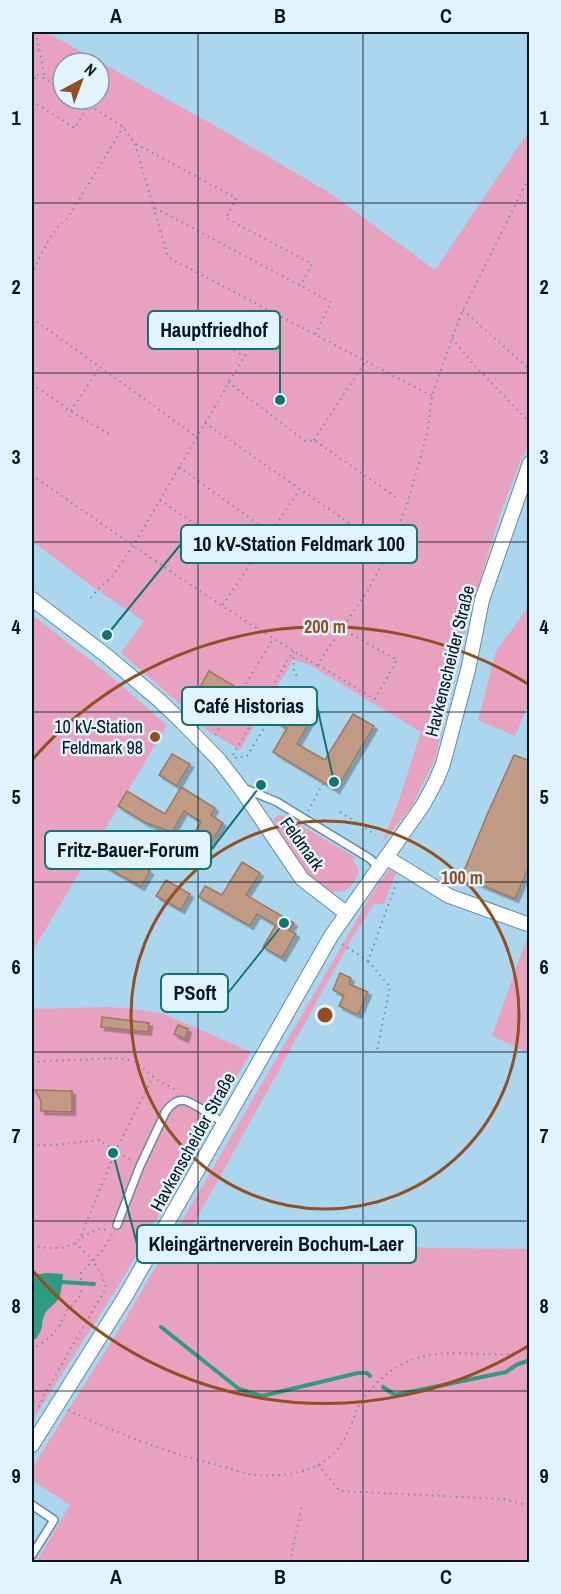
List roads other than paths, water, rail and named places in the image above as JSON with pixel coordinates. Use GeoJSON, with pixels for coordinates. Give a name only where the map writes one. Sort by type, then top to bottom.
{"type":"FeatureCollection","features":[{"type":"Feature","properties":{"kind":"street","name":"Havkenscheider Straße"},"geometry":{"type":"LineString","coordinates":[[32,1445],[125,1297],[331,936],[423,805],[436,781],[443,764],[468,670],[482,600],[530,463]]}},
{"type":"Feature","properties":{"kind":"street","name":"Feldmark"},"geometry":{"type":"LineString","coordinates":[[32,599],[107,656],[150,693],[207,748],[239,786],[302,879],[346,914]]}},
{"type":"Feature","properties":{"kind":"street"},"geometry":{"type":"LineString","coordinates":[[382,862],[402,867],[448,896],[530,925]]}},
{"type":"Feature","properties":{"kind":"lane","name":"Feldmark"},"geometry":{"type":"LineString","coordinates":[[239,786],[277,802],[369,858],[382,862]]}},
{"type":"Feature","properties":{"kind":"lane"},"geometry":{"type":"LineString","coordinates":[[117,1225],[140,1166],[166,1111],[176,1102],[189,1101],[224,1123]]}},
{"type":"Feature","properties":{"kind":"lane"},"geometry":{"type":"LineString","coordinates":[[32,1505],[54,1520],[32,1555]]}},
{"type":"Feature","properties":{"kind":"waterway"},"geometry":{"type":"LineString","coordinates":[[59,1283],[94,1284]]}},
{"type":"Feature","properties":{"kind":"waterway"},"geometry":{"type":"LineString","coordinates":[[161,1327],[239,1389],[262,1396],[358,1373],[367,1373],[370,1376]]}},
{"type":"Feature","properties":{"kind":"waterway"},"geometry":{"type":"LineString","coordinates":[[383,1387],[395,1395],[506,1372],[530,1360]]}},
{"type":"Feature","properties":{"kind":"place","name":"Hauptfriedhof"},"geometry":{"type":"Point","coordinates":[280,400]}},
{"type":"Feature","properties":{"kind":"place","name":"10 kV-Station Feldmark 100"},"geometry":{"type":"Point","coordinates":[107,635]}},
{"type":"Feature","properties":{"kind":"place","name":"10 kV-Station Feldmark 98"},"geometry":{"type":"Point","coordinates":[155,737]}},
{"type":"Feature","properties":{"kind":"place","name":"Café Historias"},"geometry":{"type":"Point","coordinates":[334,782]}},
{"type":"Feature","properties":{"kind":"place","name":"Fritz-Bauer-Forum"},"geometry":{"type":"Point","coordinates":[261,785]}},
{"type":"Feature","properties":{"kind":"place","name":"PSoft"},"geometry":{"type":"Point","coordinates":[284,923]}},
{"type":"Feature","properties":{"kind":"place","name":"Kleingärtnerverein Bochum-Laer"},"geometry":{"type":"Point","coordinates":[113,1153]}}]}
